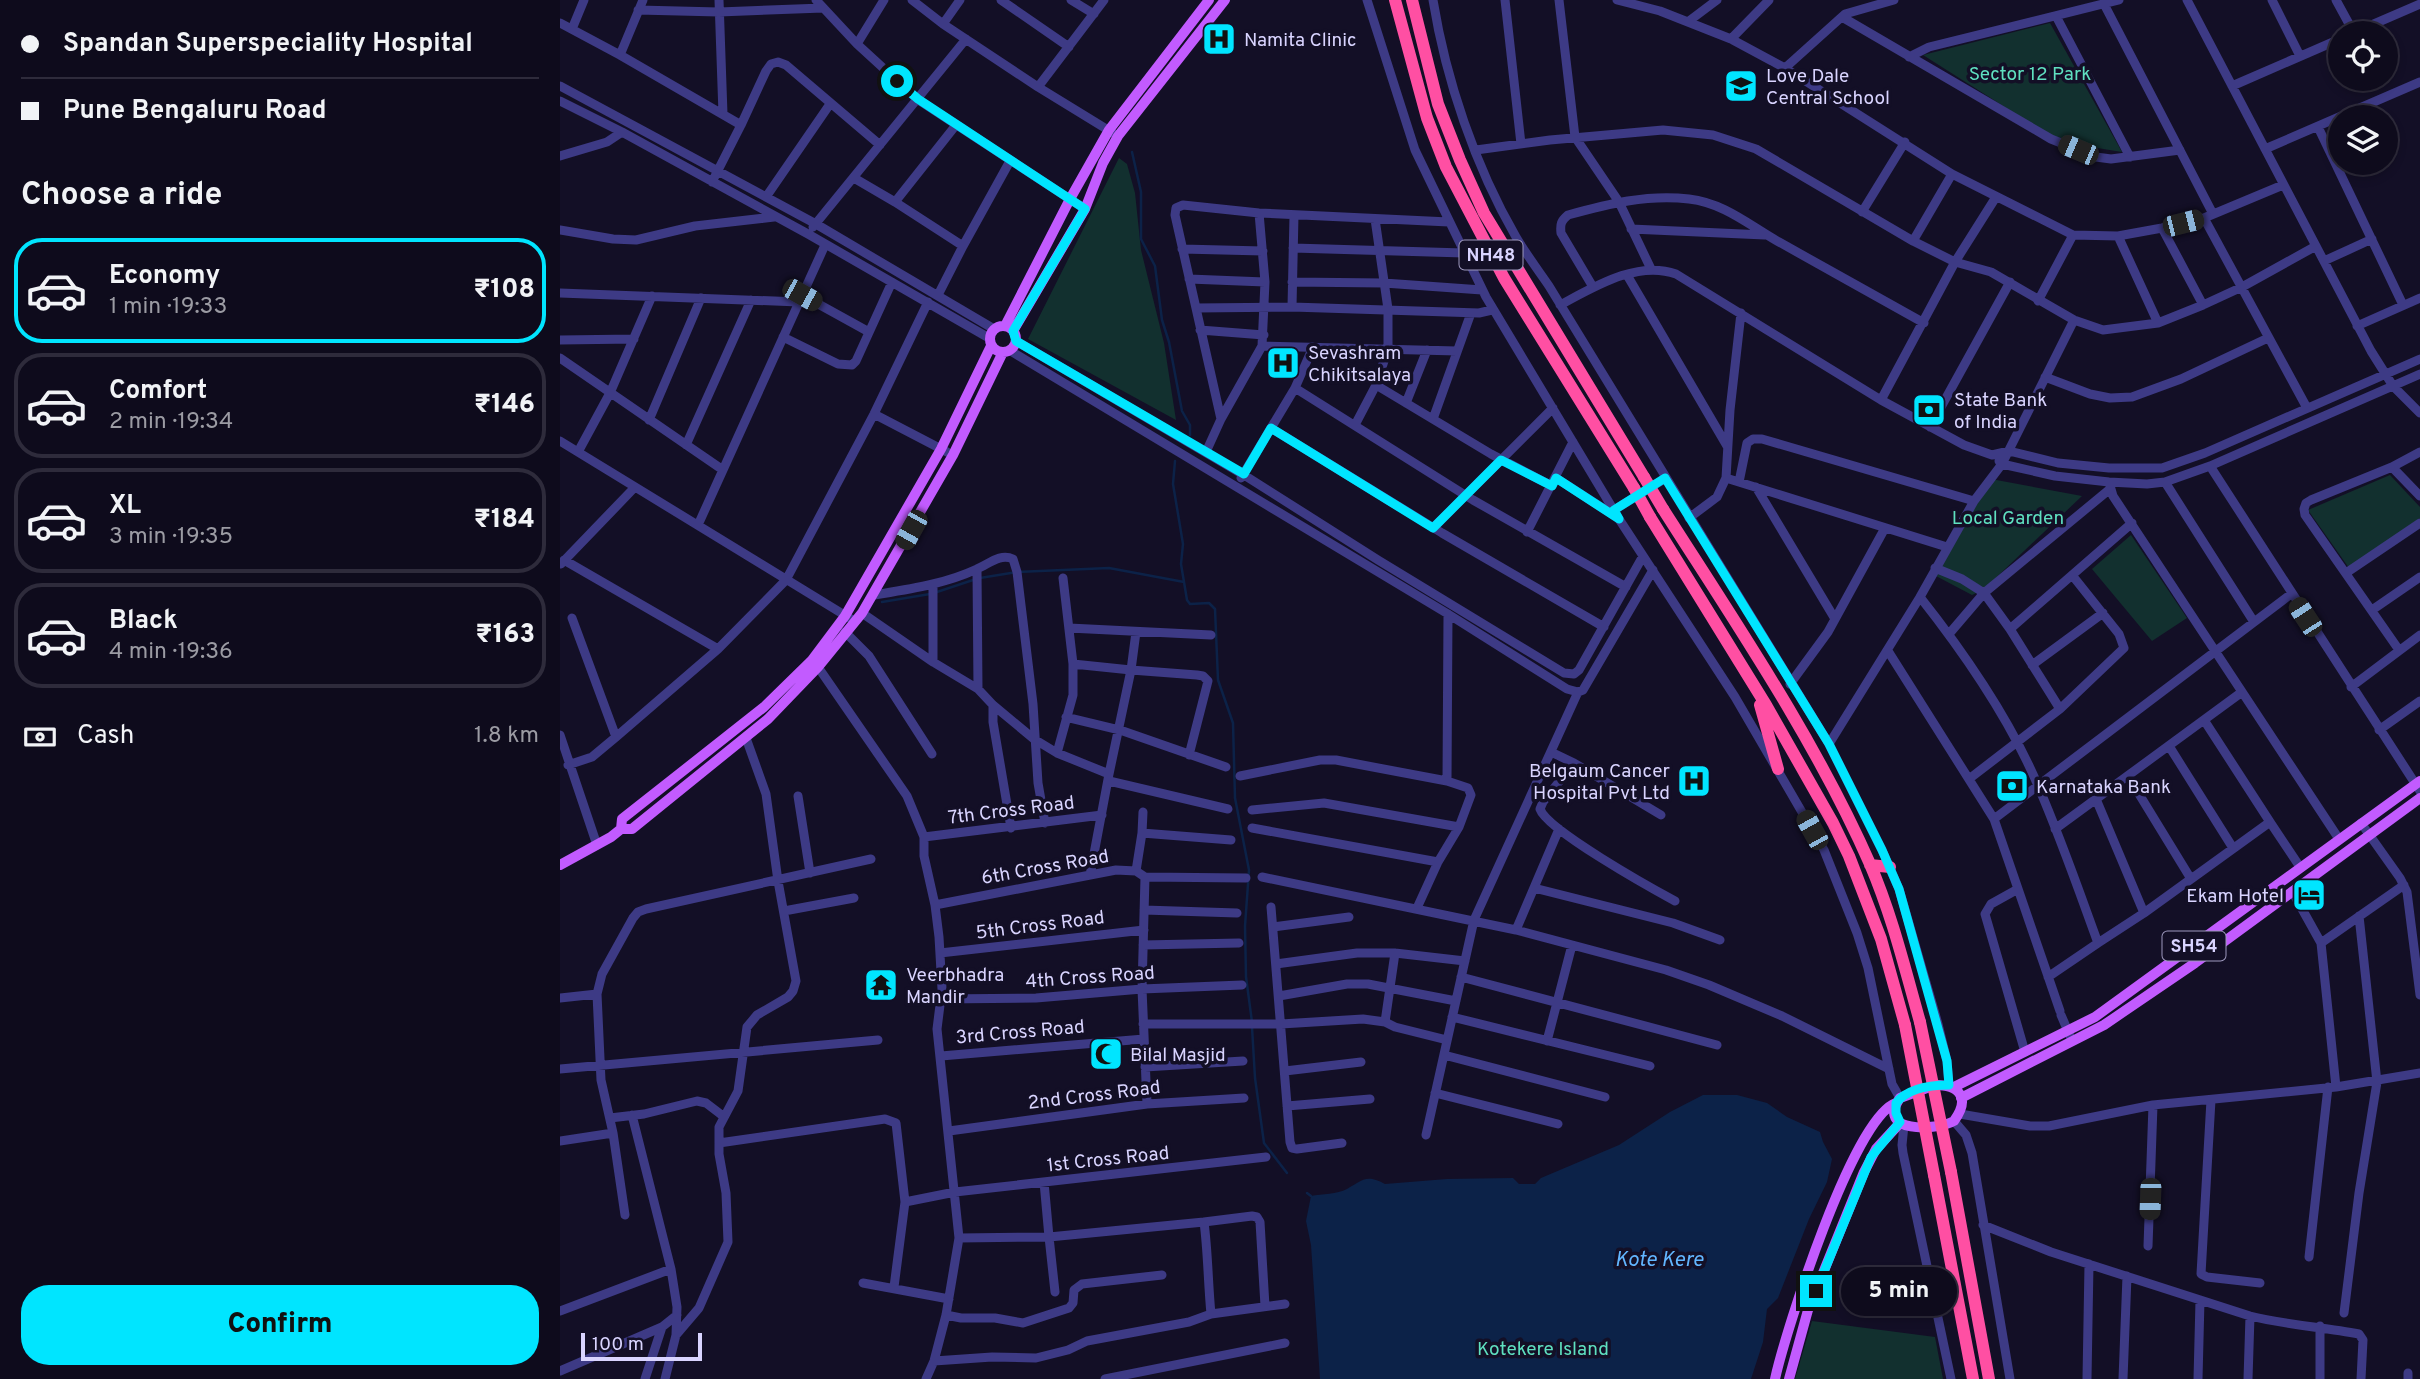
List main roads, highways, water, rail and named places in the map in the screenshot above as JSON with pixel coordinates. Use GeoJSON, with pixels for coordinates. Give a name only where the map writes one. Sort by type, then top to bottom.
{"type":"FeatureCollection","features":[{"type":"Feature","properties":{"kind":"highway","name":"NH48"},"geometry":{"type":"LineString","coordinates":[[1395,0],[1427,118],[1446,167],[1504,278],[1755,688],[1817,793],[1849,856],[1881,939],[1905,1025],[1973,1379]]}},
{"type":"Feature","properties":{"kind":"highway","name":"NH48"},"geometry":{"type":"LineString","coordinates":[[1412,0],[1438,104],[1484,213],[1810,748],[1870,865],[1897,942],[1920,1022],[1989,1379]]}},
{"type":"Feature","properties":{"kind":"highway"},"geometry":{"type":"LineString","coordinates":[[1755,688],[1778,769]]}},
{"type":"Feature","properties":{"kind":"highway"},"geometry":{"type":"LineString","coordinates":[[1870,865],[1890,867]]}},
{"type":"Feature","properties":{"kind":"main road"},"geometry":{"type":"LineString","coordinates":[[621,829],[622,819],[764,708],[874,595],[953,455],[1003,339],[1070,199],[1113,133],[1209,0]]}},
{"type":"Feature","properties":{"kind":"main road"},"geometry":{"type":"LineString","coordinates":[[560,864],[621,829],[632,830],[746,738],[818,667],[845,632],[941,449],[1003,339],[1085,209],[1113,133],[1225,0]]}},
{"type":"Feature","properties":{"kind":"main road","name":"SH54"},"geometry":{"type":"LineString","coordinates":[[2133,998],[2300,867],[2418,785]]}},
{"type":"Feature","properties":{"kind":"main road","name":"SH54"},"geometry":{"type":"LineString","coordinates":[[1961,1098],[2018,1068],[2071,1037],[2095,1017],[2133,998],[2276,903],[2420,798]]}},
{"type":"Feature","properties":{"kind":"main road"},"geometry":{"type":"LineString","coordinates":[[2268,892],[2276,903]]}},
{"type":"Feature","properties":{"kind":"main road","name":"SH54"},"geometry":{"type":"LineString","coordinates":[[1951,1086],[2025,1052],[2071,1037]]}},
{"type":"Feature","properties":{"kind":"main road"},"geometry":{"type":"LineString","coordinates":[[1775,1379],[1794,1310],[1852,1163],[1879,1115],[1922,1088],[1951,1086],[1961,1098],[1957,1117],[1940,1127],[1902,1124]]}},
{"type":"Feature","properties":{"kind":"main road"},"geometry":{"type":"LineString","coordinates":[[1898,1101],[1896,1113],[1902,1124]]}},
{"type":"Feature","properties":{"kind":"main road"},"geometry":{"type":"LineString","coordinates":[[1789,1379],[1808,1310],[1864,1172],[1876,1149],[1902,1124]]}},
{"type":"Feature","properties":{"kind":"water","name":"Kote Kere"},"geometry":{"type":"Polygon","coordinates":[[[1703,1095],[1737,1095],[1767,1103],[1787,1117],[1820,1132],[1832,1159],[1827,1182],[1809,1219],[1778,1298],[1767,1309],[1763,1342],[1751,1379],[1320,1379],[1311,1245],[1306,1221],[1311,1196],[1343,1191],[1369,1179],[1385,1184],[1513,1178],[1519,1184],[1535,1184],[1541,1178],[1619,1145],[1670,1112],[1703,1095]]]}},
{"type":"Feature","properties":{"kind":"waterway"},"geometry":{"type":"LineString","coordinates":[[1132,152],[1141,192],[1141,239],[1155,266],[1162,320],[1169,342],[1182,411],[1190,425],[1190,435]]}},
{"type":"Feature","properties":{"kind":"waterway"},"geometry":{"type":"LineString","coordinates":[[1175,461],[1173,484],[1183,544],[1181,564],[1187,600],[1190,604],[1209,603],[1215,609],[1218,680],[1233,723],[1235,798],[1249,870],[1245,926],[1246,977],[1252,1022]]}},
{"type":"Feature","properties":{"kind":"waterway"},"geometry":{"type":"LineString","coordinates":[[980,578],[1017,572],[1109,568],[1184,582]]}},
{"type":"Feature","properties":{"kind":"waterway"},"geometry":{"type":"LineString","coordinates":[[937,592],[973,580]]}},
{"type":"Feature","properties":{"kind":"waterway"},"geometry":{"type":"LineString","coordinates":[[882,602],[930,594]]}},
{"type":"Feature","properties":{"kind":"waterway"},"geometry":{"type":"LineString","coordinates":[[1252,1027],[1255,1078],[1264,1143],[1287,1173]]}},
{"type":"Feature","properties":{"kind":"waterway"},"geometry":{"type":"LineString","coordinates":[[1307,1193],[1311,1196]]}},
{"type":"Feature","properties":{"kind":"place","name":"Namita Clinic"},"geometry":{"type":"Point","coordinates":[1219,39]}},
{"type":"Feature","properties":{"kind":"place","name":"Love Dale Central School"},"geometry":{"type":"Point","coordinates":[1741,86]}},
{"type":"Feature","properties":{"kind":"place","name":"Sevashram Chikitsalaya"},"geometry":{"type":"Point","coordinates":[1283,363]}},
{"type":"Feature","properties":{"kind":"place","name":"State Bank of India"},"geometry":{"type":"Point","coordinates":[1929,410]}},
{"type":"Feature","properties":{"kind":"place","name":"Belgaum Cancer Hospital Pvt Ltd"},"geometry":{"type":"Point","coordinates":[1694,781]}},
{"type":"Feature","properties":{"kind":"place","name":"Karnataka Bank"},"geometry":{"type":"Point","coordinates":[2012,786]}},
{"type":"Feature","properties":{"kind":"place","name":"Ekam Hotel"},"geometry":{"type":"Point","coordinates":[2309,895]}},
{"type":"Feature","properties":{"kind":"place","name":"Veerbhadra Mandir"},"geometry":{"type":"Point","coordinates":[881,985]}},
{"type":"Feature","properties":{"kind":"place","name":"Bilal Masjid"},"geometry":{"type":"Point","coordinates":[1106,1054]}},
{"type":"Feature","properties":{"kind":"park label","name":"Sector 12 Park"},"geometry":{"type":"Point","coordinates":[2030,73]}},
{"type":"Feature","properties":{"kind":"park label","name":"Local Garden"},"geometry":{"type":"Point","coordinates":[2008,517]}},
{"type":"Feature","properties":{"kind":"park label","name":"Kotekere Island"},"geometry":{"type":"Point","coordinates":[1543,1348]}}]}
